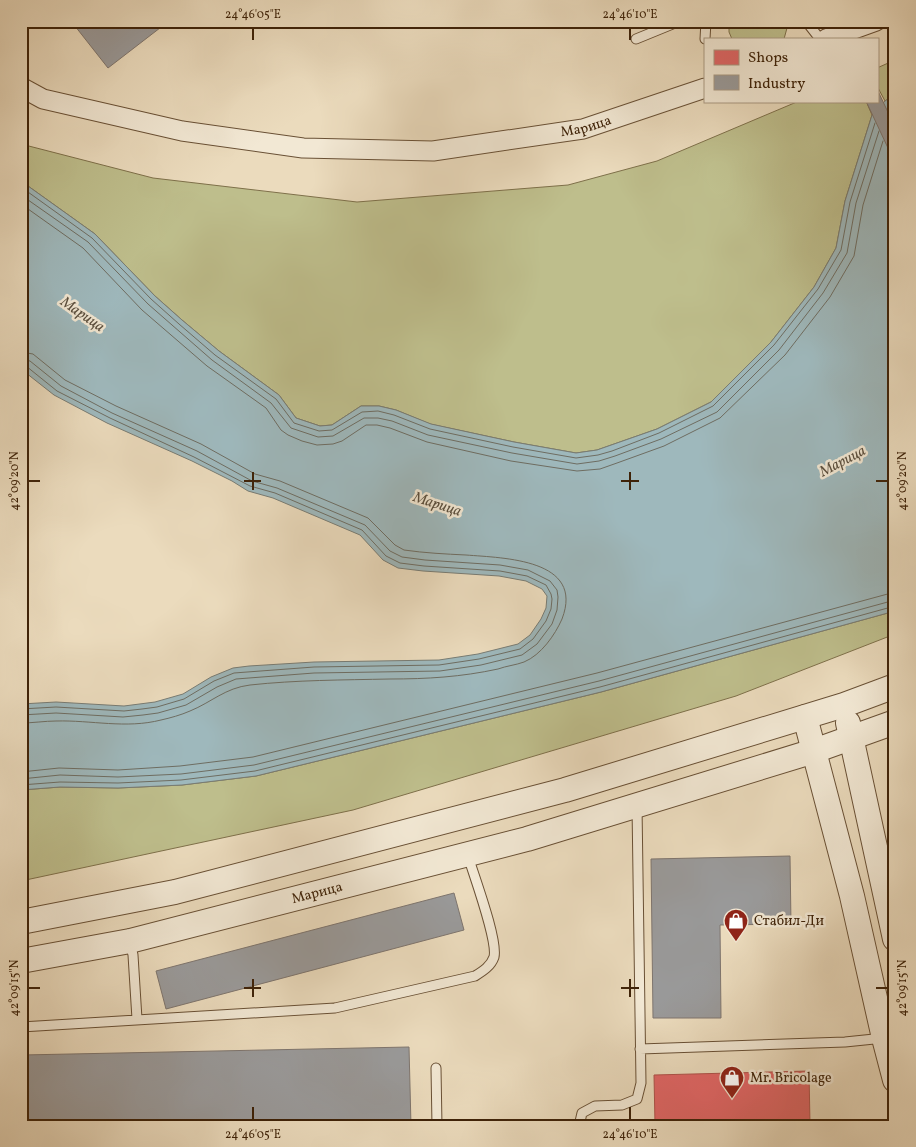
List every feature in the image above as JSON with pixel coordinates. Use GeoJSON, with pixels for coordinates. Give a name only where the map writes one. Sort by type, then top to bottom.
{"type":"FeatureCollection","features":[{"type":"Feature","properties":{"kind":"street"},"geometry":{"type":"LineString","coordinates":[[829,38],[871,22]]}},
{"type":"Feature","properties":{"kind":"street","name":"Марица"},"geometry":{"type":"LineString","coordinates":[[21,87],[43,99],[182,131],[303,148],[433,151],[583,129],[704,88]]}},
{"type":"Feature","properties":{"kind":"street"},"geometry":{"type":"LineString","coordinates":[[21,922],[174,892],[517,803],[844,706],[895,686]]}},
{"type":"Feature","properties":{"kind":"street"},"geometry":{"type":"LineString","coordinates":[[844,706],[895,939]]}},
{"type":"Feature","properties":{"kind":"street"},"geometry":{"type":"LineString","coordinates":[[805,717],[852,896],[895,1080]]}},
{"type":"Feature","properties":{"kind":"street","name":"Марица"},"geometry":{"type":"LineString","coordinates":[[21,961],[130,941],[527,840],[814,751],[895,722]]}},
{"type":"Feature","properties":{"kind":"lane"},"geometry":{"type":"LineString","coordinates":[[636,39],[680,21]]}},
{"type":"Feature","properties":{"kind":"lane"},"geometry":{"type":"LineString","coordinates":[[706,21],[706,38]]}},
{"type":"Feature","properties":{"kind":"lane"},"geometry":{"type":"LineString","coordinates":[[806,21],[819,38]]}},
{"type":"Feature","properties":{"kind":"lane"},"geometry":{"type":"LineString","coordinates":[[579,1126],[582,1113],[595,1106],[622,1105],[637,1100],[640,1083],[640,1050],[637,806]]}},
{"type":"Feature","properties":{"kind":"lane"},"geometry":{"type":"LineString","coordinates":[[21,1026],[335,1008],[475,976],[488,967],[494,957],[494,940],[468,855]]}},
{"type":"Feature","properties":{"kind":"lane"},"geometry":{"type":"LineString","coordinates":[[130,941],[133,954],[137,1019]]}},
{"type":"Feature","properties":{"kind":"lane"},"geometry":{"type":"LineString","coordinates":[[640,1050],[845,1042],[884,1038]]}},
{"type":"Feature","properties":{"kind":"lane"},"geometry":{"type":"LineString","coordinates":[[436,1068],[437,1126]]}},
{"type":"Feature","properties":{"kind":"green space"},"geometry":{"type":"Polygon","coordinates":[[[729,21],[786,21],[787,28],[784,38],[732,38],[729,32],[729,21]]]}},
{"type":"Feature","properties":{"kind":"green space"},"geometry":{"type":"Polygon","coordinates":[[[895,60],[895,94],[885,101],[878,88],[878,68],[895,60]]]}},
{"type":"Feature","properties":{"kind":"green space"},"geometry":{"type":"Polygon","coordinates":[[[797,102],[866,102],[872,115],[845,201],[836,248],[814,287],[771,342],[711,402],[657,429],[597,450],[576,453],[430,424],[396,410],[379,406],[361,406],[332,425],[320,426],[296,418],[279,395],[219,351],[182,320],[155,296],[95,234],[21,181],[21,144],[153,178],[357,202],[568,185],[657,161],[797,102]]]}},
{"type":"Feature","properties":{"kind":"green space"},"geometry":{"type":"Polygon","coordinates":[[[895,611],[895,634],[736,696],[353,810],[21,881],[21,790],[60,787],[118,788],[182,785],[256,776],[601,692],[895,611]]]}},
{"type":"Feature","properties":{"kind":"water"},"geometry":{"type":"Polygon","coordinates":[[[895,94],[895,611],[601,692],[256,776],[182,785],[118,788],[60,787],[21,790],[21,704],[56,702],[124,706],[155,702],[183,694],[211,677],[233,668],[314,662],[439,660],[478,654],[518,644],[530,635],[546,608],[547,596],[542,589],[526,581],[499,576],[398,568],[383,560],[360,535],[273,498],[248,491],[192,461],[107,423],[54,395],[21,369],[21,181],[95,234],[155,296],[182,320],[219,351],[279,395],[296,418],[320,426],[332,425],[361,406],[379,406],[396,410],[431,424],[576,453],[597,450],[657,429],[711,402],[771,342],[814,287],[836,248],[845,201],[872,115],[885,101],[895,94]]]}},
{"type":"Feature","properties":{"kind":"building: Shops","name":"Mr. Bricolage"},"geometry":{"type":"Polygon","coordinates":[[[809,1071],[810,1125],[880,1123],[880,1126],[589,1126],[655,1124],[654,1075],[809,1071]]]}},
{"type":"Feature","properties":{"kind":"building: Industry"},"geometry":{"type":"Polygon","coordinates":[[[71,21],[169,21],[108,68],[71,21]]]}},
{"type":"Feature","properties":{"kind":"building: Industry"},"geometry":{"type":"Polygon","coordinates":[[[878,91],[895,127],[895,163],[866,102],[878,102],[878,91]]]}},
{"type":"Feature","properties":{"kind":"building: Industry"},"geometry":{"type":"Polygon","coordinates":[[[790,856],[791,924],[720,925],[721,1018],[653,1018],[651,859],[790,856]]]}},
{"type":"Feature","properties":{"kind":"building: Industry"},"geometry":{"type":"Polygon","coordinates":[[[454,893],[464,930],[166,1009],[156,971],[454,893]]]}},
{"type":"Feature","properties":{"kind":"building: Industry"},"geometry":{"type":"Polygon","coordinates":[[[409,1047],[411,1126],[24,1126],[22,1055],[409,1047]]]}},
{"type":"Feature","properties":{"kind":"place","name":"Стабил-Ди"},"geometry":{"type":"Point","coordinates":[736,942]}},
{"type":"Feature","properties":{"kind":"place","name":"Mr. Bricolage"},"geometry":{"type":"Point","coordinates":[732,1099]}}]}
